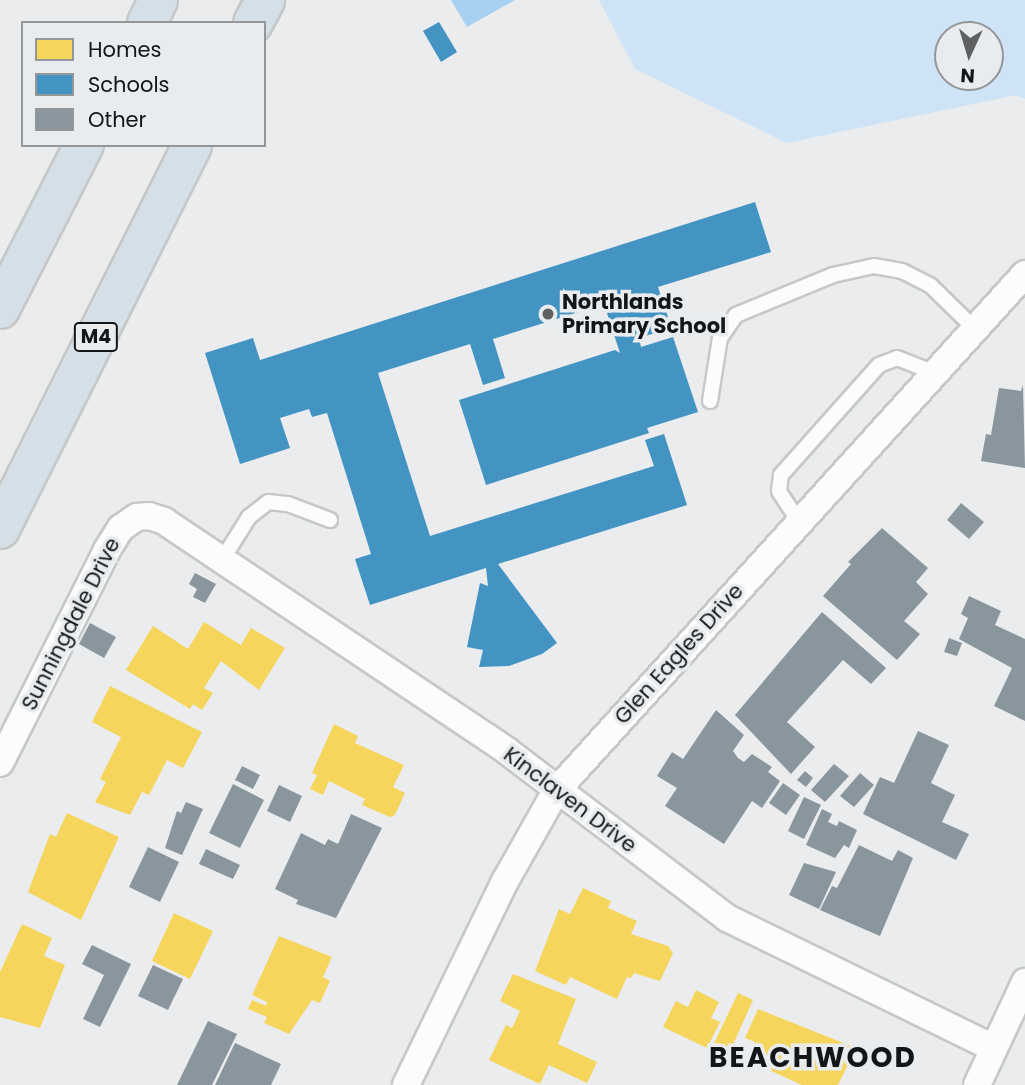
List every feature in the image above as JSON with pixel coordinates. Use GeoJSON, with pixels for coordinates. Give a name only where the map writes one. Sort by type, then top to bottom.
{"type":"FeatureCollection","features":[{"type":"Feature","properties":{"kind":"highway"},"geometry":{"type":"LineString","coordinates":[[147,21],[158,0]]}},
{"type":"Feature","properties":{"kind":"highway"},"geometry":{"type":"LineString","coordinates":[[254,21],[265,0]]}},
{"type":"Feature","properties":{"kind":"highway"},"geometry":{"type":"LineString","coordinates":[[0,309],[83,147]]}},
{"type":"Feature","properties":{"kind":"highway","name":"M4"},"geometry":{"type":"LineString","coordinates":[[0,529],[191,147]]}},
{"type":"Feature","properties":{"kind":"street","name":"Glen Eagles Drive"},"geometry":{"type":"LineString","coordinates":[[406,1085],[504,883],[556,791],[1025,274]]}},
{"type":"Feature","properties":{"kind":"street","name":"Sunningdale Drive"},"geometry":{"type":"LineString","coordinates":[[0,763],[121,528],[137,517],[164,521]]}},
{"type":"Feature","properties":{"kind":"street","name":"Kinclaven Drive"},"geometry":{"type":"LineString","coordinates":[[164,521],[507,751],[556,791],[754,935],[994,1048]]}},
{"type":"Feature","properties":{"kind":"street"},"geometry":{"type":"LineString","coordinates":[[976,1085],[1025,982]]}},
{"type":"Feature","properties":{"kind":"lane"},"geometry":{"type":"LineString","coordinates":[[710,401],[720,338],[736,315],[833,275],[874,266],[902,271],[930,285],[975,328]]}},
{"type":"Feature","properties":{"kind":"lane"},"geometry":{"type":"LineString","coordinates":[[799,522],[779,491],[781,475],[879,365],[897,358],[935,373]]}},
{"type":"Feature","properties":{"kind":"lane"},"geometry":{"type":"LineString","coordinates":[[222,560],[249,517],[268,502],[288,504],[330,520]]}},
{"type":"Feature","properties":{"kind":"shaded area"},"geometry":{"type":"Polygon","coordinates":[[[599,0],[1025,0],[1025,99],[1016,95],[787,143],[635,69],[599,0]]]}},
{"type":"Feature","properties":{"kind":"water"},"geometry":{"type":"Polygon","coordinates":[[[451,0],[515,0],[467,27],[451,0]]]}},
{"type":"Feature","properties":{"kind":"building: Homes"},"geometry":{"type":"Polygon","coordinates":[[[204,622],[241,645],[251,628],[285,648],[259,690],[221,661],[204,688],[213,693],[202,710],[193,704],[190,709],[126,670],[153,626],[188,649],[204,622]]]}},
{"type":"Feature","properties":{"kind":"building: Homes"},"geometry":{"type":"Polygon","coordinates":[[[110,686],[202,732],[183,768],[167,760],[149,795],[142,792],[130,815],[95,802],[106,782],[100,779],[121,737],[92,722],[110,686]]]}},
{"type":"Feature","properties":{"kind":"building: Homes"},"geometry":{"type":"Polygon","coordinates":[[[334,724],[358,736],[355,743],[404,765],[393,787],[405,793],[395,815],[390,817],[362,805],[365,799],[329,781],[323,795],[310,789],[317,775],[312,773],[334,724]]]}},
{"type":"Feature","properties":{"kind":"building: Homes"},"geometry":{"type":"Polygon","coordinates":[[[67,813],[119,837],[81,920],[28,892],[50,834],[56,837],[67,813]]]}},
{"type":"Feature","properties":{"kind":"building: Homes"},"geometry":{"type":"Polygon","coordinates":[[[583,888],[611,901],[608,908],[637,921],[631,934],[668,946],[673,953],[660,981],[634,973],[631,978],[627,977],[617,999],[570,977],[566,985],[535,971],[559,909],[570,914],[583,888]]]}},
{"type":"Feature","properties":{"kind":"building: Homes"},"geometry":{"type":"Polygon","coordinates":[[[174,913],[213,931],[190,979],[152,961],[174,913]]]}},
{"type":"Feature","properties":{"kind":"building: Homes"},"geometry":{"type":"Polygon","coordinates":[[[22,924],[52,938],[44,956],[65,965],[40,1028],[0,1017],[0,972],[22,924]]]}},
{"type":"Feature","properties":{"kind":"building: Homes"},"geometry":{"type":"Polygon","coordinates":[[[279,936],[332,957],[323,977],[330,981],[320,1003],[312,1000],[289,1034],[264,1023],[267,1017],[248,1009],[252,1000],[266,1006],[267,1002],[252,995],[279,936]]]}},
{"type":"Feature","properties":{"kind":"building: Homes"},"geometry":{"type":"Polygon","coordinates":[[[513,974],[576,999],[558,1044],[597,1062],[587,1083],[549,1065],[540,1084],[489,1060],[506,1025],[512,1028],[520,1011],[500,1001],[513,974]]]}},
{"type":"Feature","properties":{"kind":"building: Homes"},"geometry":{"type":"Polygon","coordinates":[[[696,990],[719,1002],[711,1018],[720,1022],[707,1048],[663,1027],[676,1001],[688,1007],[696,990]]]}},
{"type":"Feature","properties":{"kind":"building: Homes"},"geometry":{"type":"Polygon","coordinates":[[[738,993],[753,1000],[726,1060],[710,1052],[738,993]]]}},
{"type":"Feature","properties":{"kind":"building: Homes"},"geometry":{"type":"Polygon","coordinates":[[[758,1009],[856,1048],[838,1085],[802,1085],[747,1060],[755,1042],[745,1038],[758,1009]]]}},
{"type":"Feature","properties":{"kind":"building: Schools"},"geometry":{"type":"Polygon","coordinates":[[[439,22],[457,52],[441,62],[423,31],[439,22]]]}},
{"type":"Feature","properties":{"kind":"building: Schools"},"geometry":{"type":"Polygon","coordinates":[[[755,202],[771,252],[658,287],[668,317],[655,322],[658,332],[639,338],[641,347],[673,337],[698,412],[647,428],[649,433],[486,485],[459,400],[615,350],[620,353],[604,304],[493,339],[505,378],[483,385],[470,344],[378,373],[430,536],[654,466],[645,440],[664,434],[687,505],[498,564],[557,643],[542,654],[509,666],[479,667],[483,650],[467,647],[480,583],[488,586],[486,568],[370,605],[355,559],[371,554],[327,413],[312,417],[309,409],[280,418],[290,448],[240,464],[205,353],[253,338],[260,360],[755,202]]]}},
{"type":"Feature","properties":{"kind":"building: Other"},"geometry":{"type":"Polygon","coordinates":[[[1023,385],[1025,468],[981,461],[986,434],[991,435],[999,388],[1021,391],[1023,385]]]}},
{"type":"Feature","properties":{"kind":"building: Other"},"geometry":{"type":"Polygon","coordinates":[[[961,503],[984,522],[969,539],[947,520],[961,503]]]}},
{"type":"Feature","properties":{"kind":"building: Other"},"geometry":{"type":"Polygon","coordinates":[[[882,528],[928,568],[916,582],[928,594],[904,621],[920,634],[897,660],[823,596],[851,564],[848,562],[882,528]]]}},
{"type":"Feature","properties":{"kind":"building: Other"},"geometry":{"type":"Polygon","coordinates":[[[195,573],[216,584],[205,603],[193,597],[197,589],[189,584],[195,573]]]}},
{"type":"Feature","properties":{"kind":"building: Other"},"geometry":{"type":"Polygon","coordinates":[[[969,596],[1001,611],[995,625],[1025,639],[1025,721],[994,706],[1012,668],[959,639],[968,618],[961,614],[969,596]]]}},
{"type":"Feature","properties":{"kind":"building: Other"},"geometry":{"type":"Polygon","coordinates":[[[822,612],[886,668],[871,684],[843,660],[787,722],[815,747],[791,774],[735,715],[822,612]]]}},
{"type":"Feature","properties":{"kind":"building: Other"},"geometry":{"type":"Polygon","coordinates":[[[90,623],[116,637],[104,658],[79,644],[90,623]]]}},
{"type":"Feature","properties":{"kind":"building: Other"},"geometry":{"type":"Polygon","coordinates":[[[949,638],[962,643],[957,656],[944,652],[949,638]]]}},
{"type":"Feature","properties":{"kind":"building: Other"},"geometry":{"type":"Polygon","coordinates":[[[716,710],[744,735],[733,751],[738,758],[744,762],[752,754],[772,767],[768,772],[780,781],[762,808],[752,801],[724,844],[665,806],[677,788],[657,776],[672,752],[683,759],[716,710]]]}},
{"type":"Feature","properties":{"kind":"building: Other"},"geometry":{"type":"Polygon","coordinates":[[[918,731],[949,745],[931,783],[955,795],[942,822],[969,834],[956,860],[863,814],[880,777],[894,783],[918,731]]]}},
{"type":"Feature","properties":{"kind":"building: Other"},"geometry":{"type":"Polygon","coordinates":[[[834,764],[849,776],[825,802],[811,790],[834,764]]]}},
{"type":"Feature","properties":{"kind":"building: Other"},"geometry":{"type":"Polygon","coordinates":[[[242,766],[260,775],[253,789],[235,780],[242,766]]]}},
{"type":"Feature","properties":{"kind":"building: Other"},"geometry":{"type":"Polygon","coordinates":[[[805,771],[813,778],[806,787],[797,780],[805,771]]]}},
{"type":"Feature","properties":{"kind":"building: Other"},"geometry":{"type":"Polygon","coordinates":[[[860,773],[874,785],[854,807],[840,796],[860,773]]]}},
{"type":"Feature","properties":{"kind":"building: Other"},"geometry":{"type":"Polygon","coordinates":[[[783,783],[800,795],[786,815],[769,803],[783,783]]]}},
{"type":"Feature","properties":{"kind":"building: Other"},"geometry":{"type":"Polygon","coordinates":[[[233,784],[264,800],[240,848],[209,833],[233,784]]]}},
{"type":"Feature","properties":{"kind":"building: Other"},"geometry":{"type":"Polygon","coordinates":[[[279,785],[302,796],[290,822],[267,811],[279,785]]]}},
{"type":"Feature","properties":{"kind":"building: Other"},"geometry":{"type":"Polygon","coordinates":[[[804,797],[821,805],[804,839],[788,831],[804,797]]]}},
{"type":"Feature","properties":{"kind":"building: Other"},"geometry":{"type":"Polygon","coordinates":[[[186,802],[203,809],[182,855],[165,848],[177,811],[181,813],[186,802]]]}},
{"type":"Feature","properties":{"kind":"building: Other"},"geometry":{"type":"Polygon","coordinates":[[[822,809],[832,814],[828,822],[837,826],[839,821],[857,830],[849,848],[844,845],[835,858],[806,845],[822,809]]]}},
{"type":"Feature","properties":{"kind":"building: Other"},"geometry":{"type":"Polygon","coordinates":[[[351,814],[382,828],[336,918],[296,904],[298,900],[275,889],[301,833],[325,845],[328,839],[338,844],[351,814]]]}},
{"type":"Feature","properties":{"kind":"building: Other"},"geometry":{"type":"Polygon","coordinates":[[[859,845],[892,861],[898,850],[913,858],[880,936],[820,910],[832,886],[837,888],[859,845]]]}},
{"type":"Feature","properties":{"kind":"building: Other"},"geometry":{"type":"Polygon","coordinates":[[[148,847],[179,862],[160,902],[129,887],[148,847]]]}},
{"type":"Feature","properties":{"kind":"building: Other"},"geometry":{"type":"Polygon","coordinates":[[[206,849],[240,865],[233,879],[199,864],[206,849]]]}},
{"type":"Feature","properties":{"kind":"building: Other"},"geometry":{"type":"Polygon","coordinates":[[[804,863],[836,872],[819,909],[789,895],[804,863]]]}},
{"type":"Feature","properties":{"kind":"building: Other"},"geometry":{"type":"Polygon","coordinates":[[[92,945],[131,964],[100,1027],[83,1019],[104,975],[82,964],[92,945]]]}},
{"type":"Feature","properties":{"kind":"building: Other"},"geometry":{"type":"Polygon","coordinates":[[[153,965],[183,979],[168,1010],[138,996],[153,965]]]}},
{"type":"Feature","properties":{"kind":"building: Other"},"geometry":{"type":"Polygon","coordinates":[[[208,1021],[237,1034],[212,1085],[177,1085],[208,1021]]]}},
{"type":"Feature","properties":{"kind":"building: Other"},"geometry":{"type":"Polygon","coordinates":[[[235,1043],[281,1064],[271,1085],[215,1085],[235,1043]]]}},
{"type":"Feature","properties":{"kind":"place","name":"Northlands Primary School"},"geometry":{"type":"Point","coordinates":[548,314]}},
{"type":"Feature","properties":{"kind":"district","name":"BEACHWOOD"},"geometry":{"type":"Point","coordinates":[813,1058]}}]}
